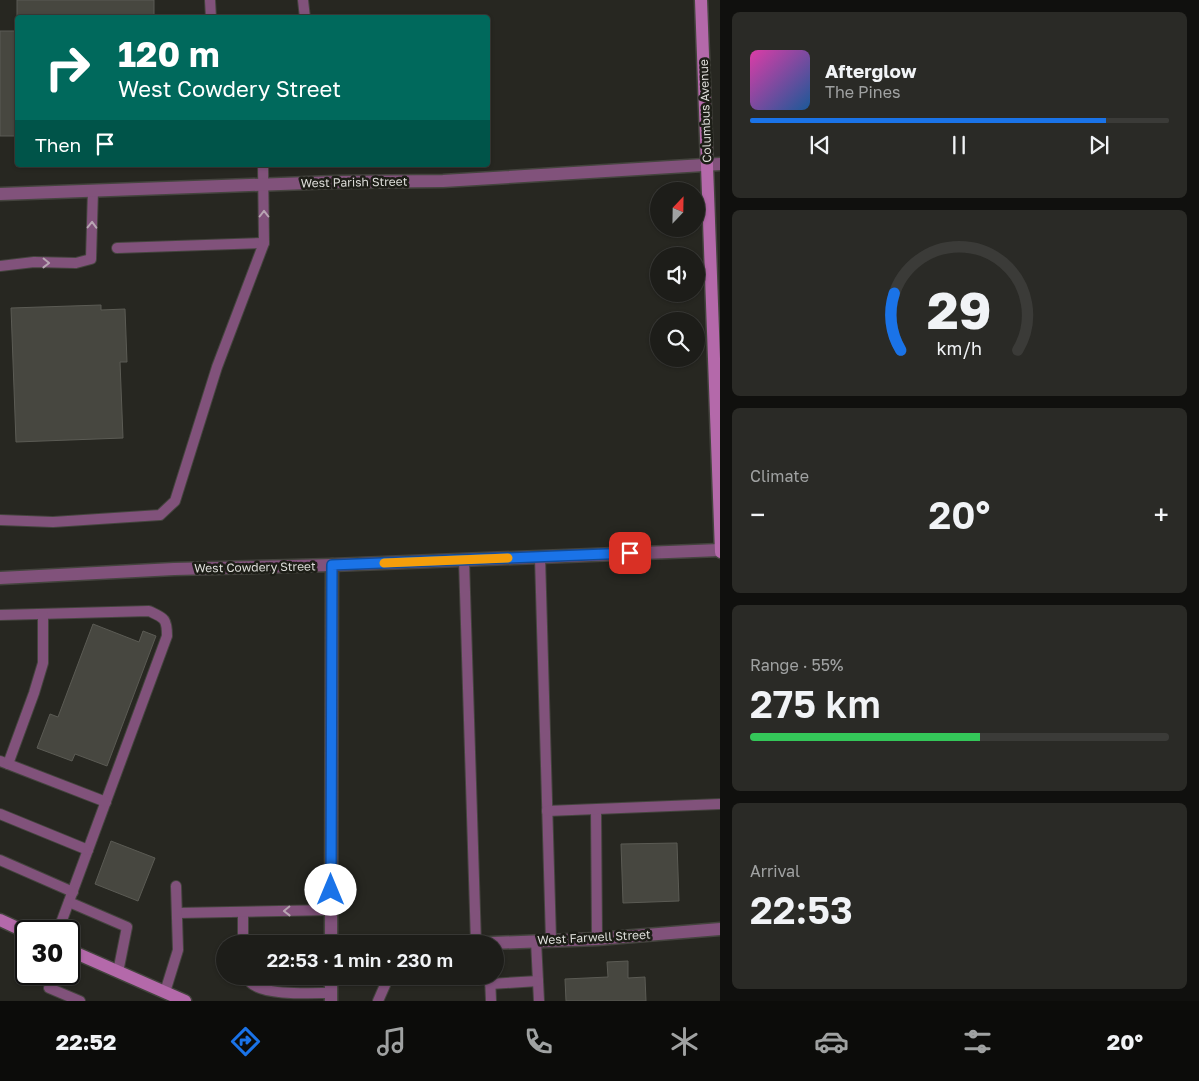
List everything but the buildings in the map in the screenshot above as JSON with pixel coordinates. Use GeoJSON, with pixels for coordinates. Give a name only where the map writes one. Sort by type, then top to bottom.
{"type":"FeatureCollection","features":[{"type":"Feature","properties":{"kind":"main road","name":"Columbus Avenue"},"geometry":{"type":"LineString","coordinates":[[701,0],[714,164],[720,551]]}},
{"type":"Feature","properties":{"kind":"main road"},"geometry":{"type":"LineString","coordinates":[[0,920],[15,927]]}},
{"type":"Feature","properties":{"kind":"main road"},"geometry":{"type":"LineString","coordinates":[[80,955],[185,1001]]}},
{"type":"Feature","properties":{"kind":"street","name":"West Parish Street"},"geometry":{"type":"LineString","coordinates":[[0,194],[264,184],[443,181],[714,164]]}},
{"type":"Feature","properties":{"kind":"street","name":"West Cowdery Street"},"geometry":{"type":"LineString","coordinates":[[0,578],[174,569],[720,551]]}},
{"type":"Feature","properties":{"kind":"street"},"geometry":{"type":"LineString","coordinates":[[331,935],[332,565]]}},
{"type":"Feature","properties":{"kind":"street","name":"West Farwell Street"},"geometry":{"type":"LineString","coordinates":[[504,942],[597,939],[720,929]]}},
{"type":"Feature","properties":{"kind":"lane"},"geometry":{"type":"LineString","coordinates":[[210,0],[211,15]]}},
{"type":"Feature","properties":{"kind":"lane"},"geometry":{"type":"LineString","coordinates":[[304,0],[304,15]]}},
{"type":"Feature","properties":{"kind":"lane"},"geometry":{"type":"LineString","coordinates":[[0,520],[53,522],[160,515],[175,501],[217,367],[264,243],[263,167]]}},
{"type":"Feature","properties":{"kind":"lane"},"geometry":{"type":"LineString","coordinates":[[0,266],[34,262],[76,263],[91,259],[93,190]]}},
{"type":"Feature","properties":{"kind":"lane"},"geometry":{"type":"LineString","coordinates":[[118,248],[264,243]]}},
{"type":"Feature","properties":{"kind":"lane"},"geometry":{"type":"LineString","coordinates":[[540,557],[551,940]]}},
{"type":"Feature","properties":{"kind":"lane"},"geometry":{"type":"LineString","coordinates":[[464,560],[484,935]]}},
{"type":"Feature","properties":{"kind":"lane"},"geometry":{"type":"LineString","coordinates":[[0,615],[149,611],[164,618],[167,624],[167,636],[62,920]]}},
{"type":"Feature","properties":{"kind":"lane"},"geometry":{"type":"LineString","coordinates":[[43,614],[43,663],[34,693],[4,762],[106,802]]}},
{"type":"Feature","properties":{"kind":"lane"},"geometry":{"type":"LineString","coordinates":[[547,811],[720,804]]}},
{"type":"Feature","properties":{"kind":"lane"},"geometry":{"type":"LineString","coordinates":[[596,810],[597,939]]}},
{"type":"Feature","properties":{"kind":"lane"},"geometry":{"type":"LineString","coordinates":[[0,814],[88,850]]}},
{"type":"Feature","properties":{"kind":"lane"},"geometry":{"type":"LineString","coordinates":[[0,860],[127,927],[118,972]]}},
{"type":"Feature","properties":{"kind":"lane"},"geometry":{"type":"LineString","coordinates":[[165,992],[178,950],[176,886]]}},
{"type":"Feature","properties":{"kind":"lane"},"geometry":{"type":"LineString","coordinates":[[177,913],[331,910]]}},
{"type":"Feature","properties":{"kind":"lane"},"geometry":{"type":"LineString","coordinates":[[243,912],[243,935]]}},
{"type":"Feature","properties":{"kind":"lane"},"geometry":{"type":"LineString","coordinates":[[536,941],[539,1001]]}},
{"type":"Feature","properties":{"kind":"lane"},"geometry":{"type":"LineString","coordinates":[[504,980],[538,981]]}},
{"type":"Feature","properties":{"kind":"lane"},"geometry":{"type":"LineString","coordinates":[[50,985],[49,988],[80,1001]]}},
{"type":"Feature","properties":{"kind":"lane"},"geometry":{"type":"LineString","coordinates":[[254,985],[265,990],[331,997]]}},
{"type":"Feature","properties":{"kind":"lane"},"geometry":{"type":"LineString","coordinates":[[378,1001],[385,985]]}},
{"type":"Feature","properties":{"kind":"lane"},"geometry":{"type":"LineString","coordinates":[[490,985],[491,1001]]}},
{"type":"Feature","properties":{"kind":"slow traffic"},"geometry":{"type":"LineString","coordinates":[[384,563],[508,558]]}},
{"type":"Feature","properties":{"kind":"route"},"geometry":{"type":"LineString","coordinates":[[331,890],[332,565],[630,553]]}}]}
